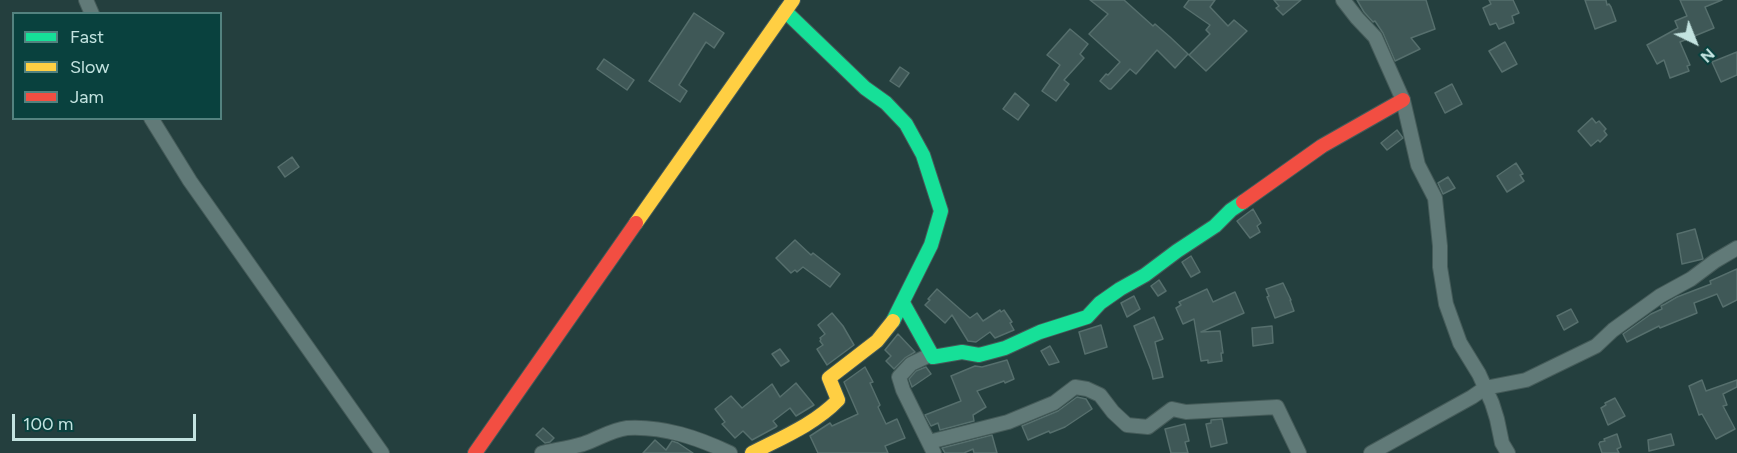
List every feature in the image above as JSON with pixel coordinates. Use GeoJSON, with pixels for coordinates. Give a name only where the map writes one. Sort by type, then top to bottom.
{"type":"FeatureCollection","features":[{"type":"Feature","properties":{"kind":"street"},"geometry":{"type":"LineString","coordinates":[[1343,0],[1375,37],[1403,100],[1419,165],[1435,198],[1441,274],[1446,304],[1460,343],[1485,388],[1497,419],[1502,443],[1508,453]]}},
{"type":"Feature","properties":{"kind":"street"},"geometry":{"type":"LineString","coordinates":[[475,453],[789,6],[823,46],[865,88],[886,103],[906,124],[923,155],[941,211],[931,245],[891,324],[877,341],[829,378],[838,400],[834,406],[752,453]]}},
{"type":"Feature","properties":{"kind":"street"},"geometry":{"type":"LineString","coordinates":[[903,303],[933,357],[962,352],[979,355],[1005,348],[1040,332],[1087,317],[1100,303],[1215,226],[1231,210],[1280,175],[1384,109],[1403,100]]}},
{"type":"Feature","properties":{"kind":"street"},"geometry":{"type":"LineString","coordinates":[[151,120],[190,181],[382,453]]}},
{"type":"Feature","properties":{"kind":"street"},"geometry":{"type":"LineString","coordinates":[[1371,453],[1485,388],[1526,380],[1596,346],[1613,330],[1660,296],[1691,279],[1737,248]]}},
{"type":"Feature","properties":{"kind":"street"},"geometry":{"type":"LineString","coordinates":[[932,354],[911,364],[899,377],[931,447],[1008,422],[1054,403],[1075,387],[1087,388],[1100,395],[1126,425],[1148,427],[1172,409],[1186,412],[1277,407],[1299,453]]}},
{"type":"Feature","properties":{"kind":"street"},"geometry":{"type":"LineString","coordinates":[[542,453],[583,444],[604,434],[626,428],[666,430],[685,434],[730,453]]}},
{"type":"Feature","properties":{"kind":"building"},"geometry":{"type":"Polygon","coordinates":[[[1090,0],[1124,0],[1188,54],[1175,68],[1157,50],[1136,74],[1130,69],[1109,89],[1100,81],[1120,62],[1089,34],[1108,14],[1090,0]]]}},
{"type":"Feature","properties":{"kind":"building"},"geometry":{"type":"Polygon","coordinates":[[[1189,0],[1215,0],[1210,7],[1228,26],[1234,20],[1247,31],[1206,71],[1189,55],[1210,34],[1206,30],[1210,25],[1184,7],[1189,0]]]}},
{"type":"Feature","properties":{"kind":"building"},"geometry":{"type":"Polygon","coordinates":[[[1274,0],[1301,0],[1283,15],[1276,8],[1279,6],[1274,0]]]}},
{"type":"Feature","properties":{"kind":"building"},"geometry":{"type":"Polygon","coordinates":[[[1357,0],[1426,0],[1435,29],[1411,38],[1420,49],[1395,61],[1383,33],[1375,21],[1373,22],[1364,12],[1357,0]]]}},
{"type":"Feature","properties":{"kind":"building"},"geometry":{"type":"Polygon","coordinates":[[[1489,0],[1513,0],[1519,13],[1512,16],[1514,23],[1499,29],[1496,23],[1490,25],[1483,8],[1491,4],[1489,0]]]}},
{"type":"Feature","properties":{"kind":"building"},"geometry":{"type":"Polygon","coordinates":[[[1585,0],[1606,0],[1616,21],[1595,29],[1585,0]]]}},
{"type":"Feature","properties":{"kind":"building"},"geometry":{"type":"Polygon","coordinates":[[[1680,0],[1722,0],[1705,7],[1714,28],[1680,42],[1690,65],[1687,66],[1689,71],[1670,78],[1664,60],[1657,64],[1647,45],[1678,28],[1675,21],[1687,16],[1680,0]]]}},
{"type":"Feature","properties":{"kind":"building"},"geometry":{"type":"Polygon","coordinates":[[[694,13],[724,33],[714,48],[706,42],[679,85],[687,91],[680,102],[649,81],[694,13]]]}},
{"type":"Feature","properties":{"kind":"building"},"geometry":{"type":"Polygon","coordinates":[[[1070,29],[1088,44],[1080,54],[1084,58],[1064,80],[1069,84],[1056,101],[1042,91],[1060,65],[1047,55],[1070,29]]]}},
{"type":"Feature","properties":{"kind":"building"},"geometry":{"type":"Polygon","coordinates":[[[1505,42],[1517,64],[1502,72],[1489,51],[1505,42]]]}},
{"type":"Feature","properties":{"kind":"building"},"geometry":{"type":"Polygon","coordinates":[[[1737,52],[1737,75],[1721,82],[1712,62],[1737,52]]]}},
{"type":"Feature","properties":{"kind":"building"},"geometry":{"type":"Polygon","coordinates":[[[604,59],[634,80],[627,90],[597,69],[604,59]]]}},
{"type":"Feature","properties":{"kind":"building"},"geometry":{"type":"Polygon","coordinates":[[[900,67],[909,73],[899,87],[890,81],[900,67]]]}},
{"type":"Feature","properties":{"kind":"building"},"geometry":{"type":"Polygon","coordinates":[[[1452,84],[1462,104],[1445,113],[1435,93],[1452,84]]]}},
{"type":"Feature","properties":{"kind":"building"},"geometry":{"type":"Polygon","coordinates":[[[1015,93],[1029,105],[1018,120],[1003,109],[1015,93]]]}},
{"type":"Feature","properties":{"kind":"building"},"geometry":{"type":"Polygon","coordinates":[[[1592,118],[1596,123],[1599,121],[1606,129],[1604,131],[1607,135],[1600,142],[1598,140],[1591,146],[1578,131],[1592,118]]]}},
{"type":"Feature","properties":{"kind":"building"},"geometry":{"type":"Polygon","coordinates":[[[1397,130],[1403,138],[1387,150],[1381,143],[1397,130]]]}},
{"type":"Feature","properties":{"kind":"building"},"geometry":{"type":"Polygon","coordinates":[[[292,157],[299,167],[285,177],[278,167],[292,157]]]}},
{"type":"Feature","properties":{"kind":"building"},"geometry":{"type":"Polygon","coordinates":[[[1516,163],[1523,174],[1520,175],[1524,181],[1507,192],[1497,176],[1516,163]]]}},
{"type":"Feature","properties":{"kind":"building"},"geometry":{"type":"Polygon","coordinates":[[[1448,177],[1455,188],[1443,194],[1438,183],[1448,177]]]}},
{"type":"Feature","properties":{"kind":"building"},"geometry":{"type":"Polygon","coordinates":[[[1253,209],[1261,223],[1257,226],[1260,232],[1250,238],[1237,221],[1253,209]]]}},
{"type":"Feature","properties":{"kind":"building"},"geometry":{"type":"Polygon","coordinates":[[[1695,229],[1703,259],[1682,264],[1677,234],[1695,229]]]}},
{"type":"Feature","properties":{"kind":"building"},"geometry":{"type":"Polygon","coordinates":[[[795,240],[811,255],[813,253],[840,274],[830,287],[803,267],[791,273],[776,258],[795,240]]]}},
{"type":"Feature","properties":{"kind":"building"},"geometry":{"type":"Polygon","coordinates":[[[1191,256],[1200,272],[1191,277],[1182,262],[1191,256]]]}},
{"type":"Feature","properties":{"kind":"building"},"geometry":{"type":"Polygon","coordinates":[[[1737,269],[1737,300],[1723,307],[1717,294],[1694,303],[1697,313],[1660,328],[1659,326],[1627,342],[1623,334],[1662,309],[1661,306],[1711,284],[1710,281],[1737,269]]]}},
{"type":"Feature","properties":{"kind":"building"},"geometry":{"type":"Polygon","coordinates":[[[1159,280],[1166,291],[1158,296],[1151,286],[1159,280]]]}},
{"type":"Feature","properties":{"kind":"building"},"geometry":{"type":"Polygon","coordinates":[[[1283,283],[1294,311],[1275,318],[1266,289],[1283,283]]]}},
{"type":"Feature","properties":{"kind":"building"},"geometry":{"type":"Polygon","coordinates":[[[937,289],[970,318],[977,313],[983,321],[1000,310],[1001,312],[1004,310],[1014,330],[995,338],[990,332],[976,342],[968,341],[952,315],[945,323],[925,305],[937,289]]]}},
{"type":"Feature","properties":{"kind":"building"},"geometry":{"type":"Polygon","coordinates":[[[1207,289],[1213,302],[1235,292],[1244,313],[1201,332],[1220,331],[1222,361],[1208,363],[1208,360],[1201,361],[1194,319],[1183,324],[1176,308],[1181,305],[1179,302],[1207,289]]]}},
{"type":"Feature","properties":{"kind":"building"},"geometry":{"type":"Polygon","coordinates":[[[1134,296],[1140,309],[1127,317],[1121,303],[1134,296]]]}},
{"type":"Feature","properties":{"kind":"building"},"geometry":{"type":"Polygon","coordinates":[[[1571,309],[1578,322],[1564,330],[1557,316],[1571,309]]]}},
{"type":"Feature","properties":{"kind":"building"},"geometry":{"type":"Polygon","coordinates":[[[832,313],[854,345],[827,365],[817,349],[823,345],[820,338],[825,334],[818,325],[832,313]]]}},
{"type":"Feature","properties":{"kind":"building"},"geometry":{"type":"Polygon","coordinates":[[[1154,317],[1163,339],[1155,342],[1163,377],[1153,379],[1134,326],[1154,317]]]}},
{"type":"Feature","properties":{"kind":"building"},"geometry":{"type":"Polygon","coordinates":[[[1101,325],[1107,347],[1085,354],[1079,332],[1101,325]]]}},
{"type":"Feature","properties":{"kind":"building"},"geometry":{"type":"Polygon","coordinates":[[[1272,326],[1273,343],[1253,346],[1252,328],[1272,326]]]}},
{"type":"Feature","properties":{"kind":"building"},"geometry":{"type":"Polygon","coordinates":[[[898,334],[915,352],[894,369],[886,361],[891,356],[885,350],[898,334]]]}},
{"type":"Feature","properties":{"kind":"building"},"geometry":{"type":"Polygon","coordinates":[[[1050,346],[1059,362],[1049,365],[1041,351],[1050,346]]]}},
{"type":"Feature","properties":{"kind":"building"},"geometry":{"type":"Polygon","coordinates":[[[780,349],[789,361],[781,366],[772,354],[780,349]]]}},
{"type":"Feature","properties":{"kind":"building"},"geometry":{"type":"Polygon","coordinates":[[[1007,360],[1014,379],[977,391],[986,407],[973,415],[974,421],[940,430],[938,423],[931,426],[925,415],[961,401],[951,376],[975,366],[982,367],[1007,360]]]}},
{"type":"Feature","properties":{"kind":"building"},"geometry":{"type":"Polygon","coordinates":[[[865,367],[873,382],[870,383],[886,424],[897,419],[905,438],[885,446],[888,453],[818,453],[810,436],[830,423],[832,426],[858,414],[844,382],[865,367]]]}},
{"type":"Feature","properties":{"kind":"building"},"geometry":{"type":"Polygon","coordinates":[[[926,367],[931,374],[912,387],[909,379],[916,371],[926,367]]]}},
{"type":"Feature","properties":{"kind":"building"},"geometry":{"type":"Polygon","coordinates":[[[1702,380],[1706,391],[1737,380],[1737,387],[1723,394],[1727,405],[1723,406],[1735,429],[1716,439],[1702,414],[1699,415],[1689,386],[1702,380]]]}},
{"type":"Feature","properties":{"kind":"building"},"geometry":{"type":"Polygon","coordinates":[[[796,383],[814,405],[796,416],[790,408],[773,421],[776,427],[752,440],[743,431],[735,438],[722,424],[725,422],[715,409],[731,396],[742,408],[772,384],[780,397],[796,383]]]}},
{"type":"Feature","properties":{"kind":"building"},"geometry":{"type":"Polygon","coordinates":[[[1077,397],[1086,399],[1092,409],[1065,427],[1028,440],[1022,426],[1058,411],[1077,397]]]}},
{"type":"Feature","properties":{"kind":"building"},"geometry":{"type":"Polygon","coordinates":[[[1615,398],[1625,416],[1608,425],[1601,408],[1615,398]]]}},
{"type":"Feature","properties":{"kind":"building"},"geometry":{"type":"Polygon","coordinates":[[[1222,419],[1227,443],[1211,447],[1206,424],[1211,423],[1211,420],[1222,419]]]}},
{"type":"Feature","properties":{"kind":"building"},"geometry":{"type":"Polygon","coordinates":[[[1185,424],[1189,441],[1185,442],[1188,453],[1171,453],[1165,429],[1185,424]]]}},
{"type":"Feature","properties":{"kind":"building"},"geometry":{"type":"Polygon","coordinates":[[[543,428],[554,438],[550,442],[545,443],[536,435],[543,428]]]}},
{"type":"Feature","properties":{"kind":"building"},"geometry":{"type":"Polygon","coordinates":[[[1617,434],[1621,447],[1617,449],[1619,453],[1602,453],[1600,442],[1617,434]]]}},
{"type":"Feature","properties":{"kind":"building"},"geometry":{"type":"Polygon","coordinates":[[[1671,434],[1674,445],[1649,451],[1648,440],[1671,434]]]}},
{"type":"Feature","properties":{"kind":"building"},"geometry":{"type":"Polygon","coordinates":[[[992,435],[997,453],[974,453],[973,449],[964,453],[945,453],[942,448],[992,435]]]}},
{"type":"Feature","properties":{"kind":"building"},"geometry":{"type":"Polygon","coordinates":[[[655,440],[666,450],[672,441],[693,453],[643,453],[655,440]]]}},
{"type":"Feature","properties":{"kind":"traffic: fast"},"geometry":{"type":"LineString","coordinates":[[785,11],[865,88],[886,103],[906,124],[923,155],[941,211],[931,245],[893,321]]}},
{"type":"Feature","properties":{"kind":"traffic: fast"},"geometry":{"type":"LineString","coordinates":[[903,303],[933,357],[962,352],[979,355],[1005,348],[1040,332],[1087,317],[1100,303],[1215,226],[1243,202]]}},
{"type":"Feature","properties":{"kind":"traffic: slow"},"geometry":{"type":"LineString","coordinates":[[636,223],[793,0]]}},
{"type":"Feature","properties":{"kind":"traffic: slow"},"geometry":{"type":"LineString","coordinates":[[752,453],[797,430],[829,409],[838,400],[829,378],[877,341],[893,321]]}},
{"type":"Feature","properties":{"kind":"traffic: jam"},"geometry":{"type":"LineString","coordinates":[[1243,202],[1322,146],[1403,100]]}},
{"type":"Feature","properties":{"kind":"traffic: jam"},"geometry":{"type":"LineString","coordinates":[[475,453],[636,223]]}}]}
